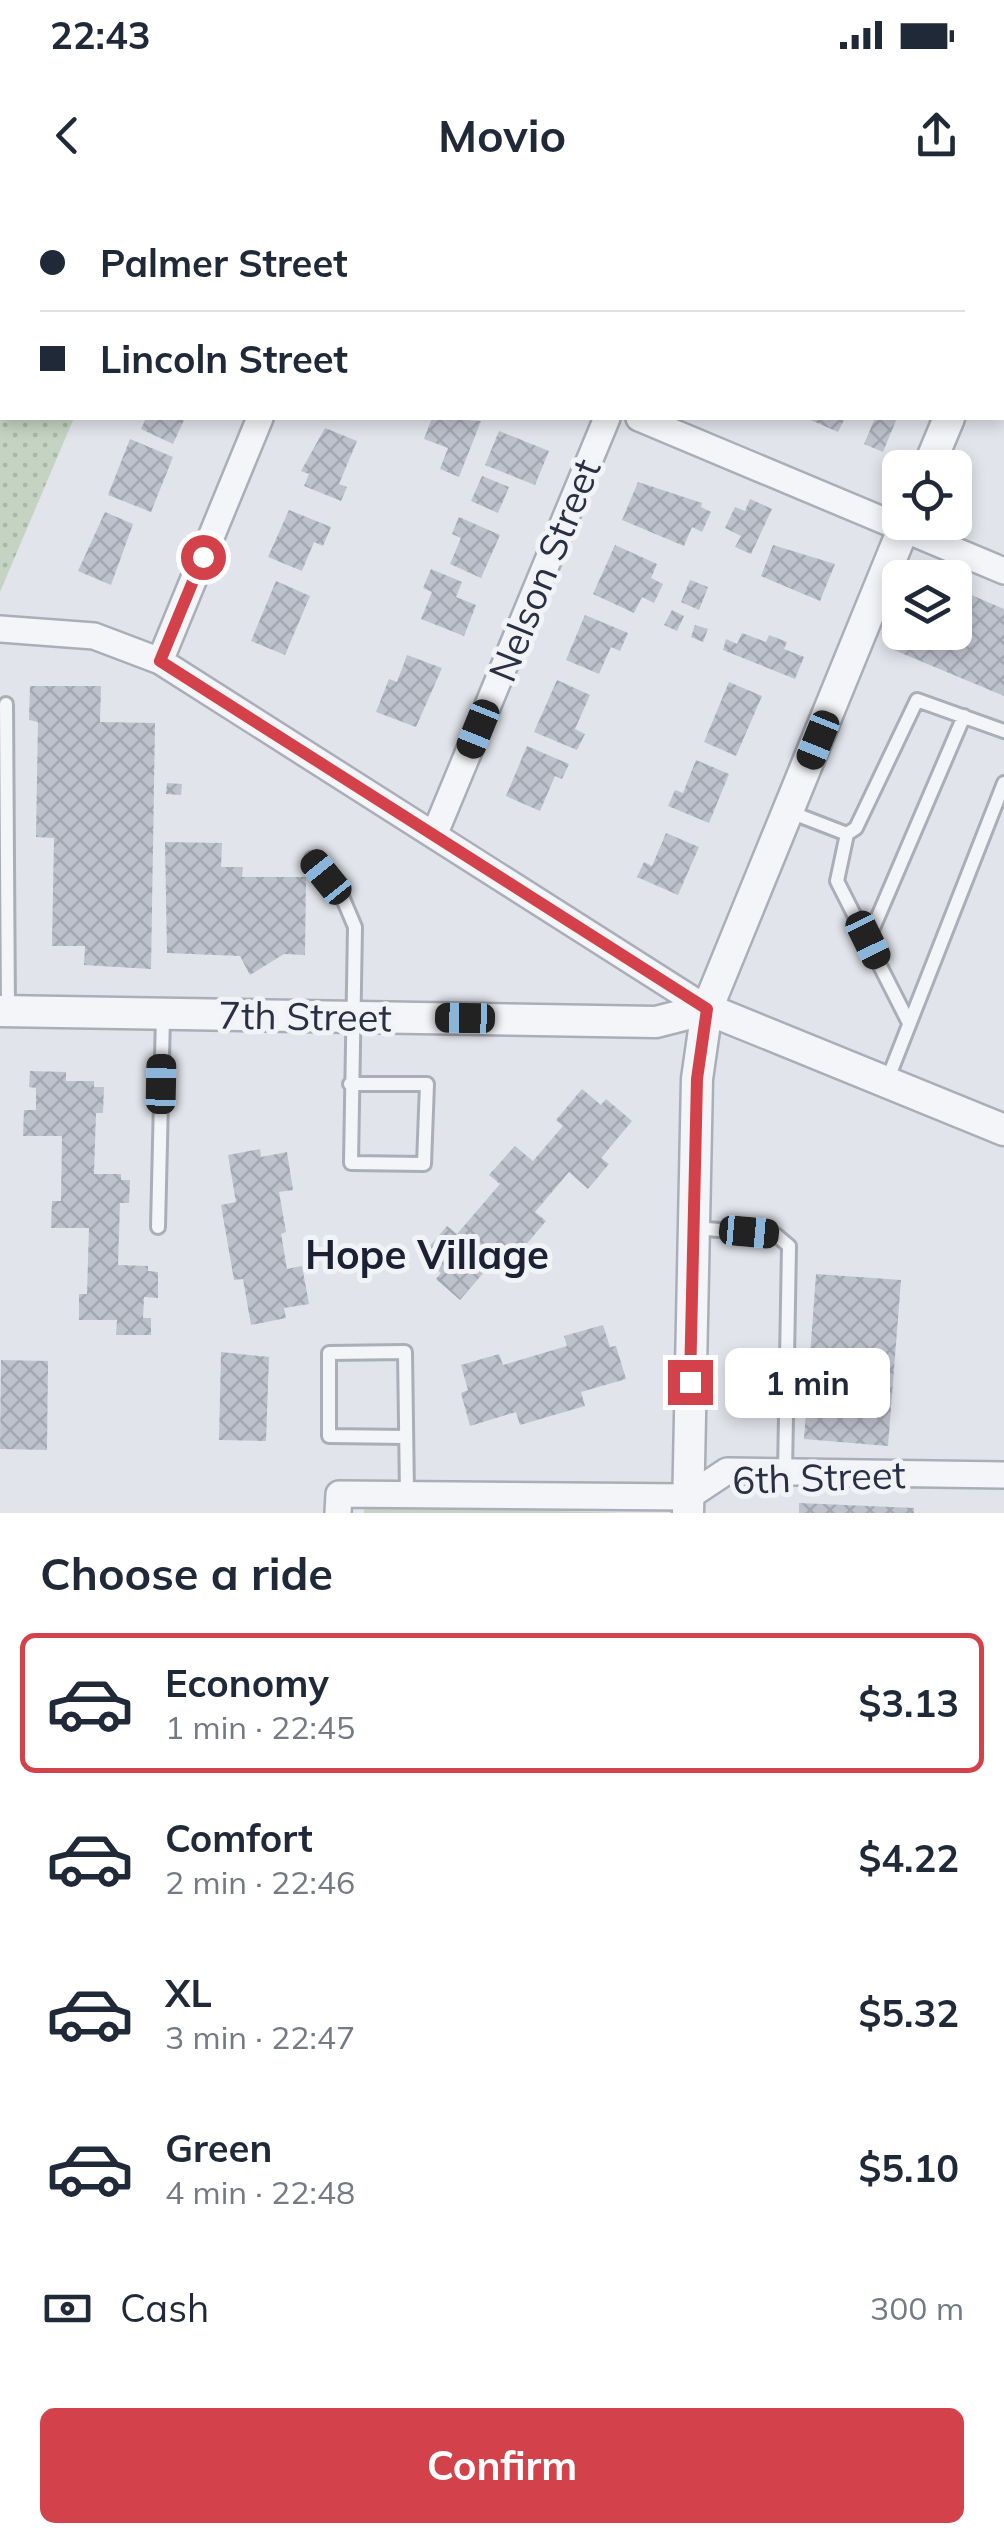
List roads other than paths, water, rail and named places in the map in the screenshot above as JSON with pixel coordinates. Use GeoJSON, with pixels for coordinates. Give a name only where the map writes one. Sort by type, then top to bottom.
{"type":"FeatureCollection","features":[{"type":"Feature","properties":{"kind":"street"},"geometry":{"type":"LineString","coordinates":[[160,661],[259,420]]}},
{"type":"Feature","properties":{"kind":"street","name":"Nelson Street"},"geometry":{"type":"LineString","coordinates":[[436,833],[606,420]]}},
{"type":"Feature","properties":{"kind":"street"},"geometry":{"type":"LineString","coordinates":[[645,420],[882,516]]}},
{"type":"Feature","properties":{"kind":"street"},"geometry":{"type":"LineString","coordinates":[[936,450],[948,420]]}},
{"type":"Feature","properties":{"kind":"street"},"geometry":{"type":"LineString","coordinates":[[688,1505],[697,1079],[707,1009],[898,540]]}},
{"type":"Feature","properties":{"kind":"street"},"geometry":{"type":"LineString","coordinates":[[937,540],[1004,570]]}},
{"type":"Feature","properties":{"kind":"street"},"geometry":{"type":"LineString","coordinates":[[0,629],[94,636],[160,661],[436,833],[707,1009],[1004,1130]]}},
{"type":"Feature","properties":{"kind":"street","name":"7th Street"},"geometry":{"type":"LineString","coordinates":[[4,1011],[656,1022],[707,1009]]}},
{"type":"Feature","properties":{"kind":"street","name":"6th Street"},"geometry":{"type":"LineString","coordinates":[[339,1503],[407,1494],[688,1505],[727,1471],[1004,1475]]}},
{"type":"Feature","properties":{"kind":"lane"},"geometry":{"type":"LineString","coordinates":[[909,1023],[837,880],[847,834],[856,828],[912,704],[923,700],[1004,731]]}},
{"type":"Feature","properties":{"kind":"lane"},"geometry":{"type":"LineString","coordinates":[[4,1011],[6,704]]}},
{"type":"Feature","properties":{"kind":"lane"},"geometry":{"type":"LineString","coordinates":[[868,940],[964,716]]}},
{"type":"Feature","properties":{"kind":"lane"},"geometry":{"type":"LineString","coordinates":[[886,1083],[1004,784]]}},
{"type":"Feature","properties":{"kind":"lane"},"geometry":{"type":"LineString","coordinates":[[789,811],[847,834]]}},
{"type":"Feature","properties":{"kind":"lane"},"geometry":{"type":"LineString","coordinates":[[312,859],[340,894],[354,927],[350,1016],[350,1084],[351,1163],[424,1164],[427,1084],[350,1084]]}},
{"type":"Feature","properties":{"kind":"lane"},"geometry":{"type":"LineString","coordinates":[[158,1226],[163,1014]]}},
{"type":"Feature","properties":{"kind":"lane"},"geometry":{"type":"LineString","coordinates":[[694,1228],[776,1234],[789,1246],[785,1472]]}},
{"type":"Feature","properties":{"kind":"lane"},"geometry":{"type":"LineString","coordinates":[[406,1437],[329,1436],[329,1353],[405,1352],[407,1494]]}},
{"type":"Feature","properties":{"kind":"district","name":"Hope Village"},"geometry":{"type":"Point","coordinates":[427,1254]}}]}
